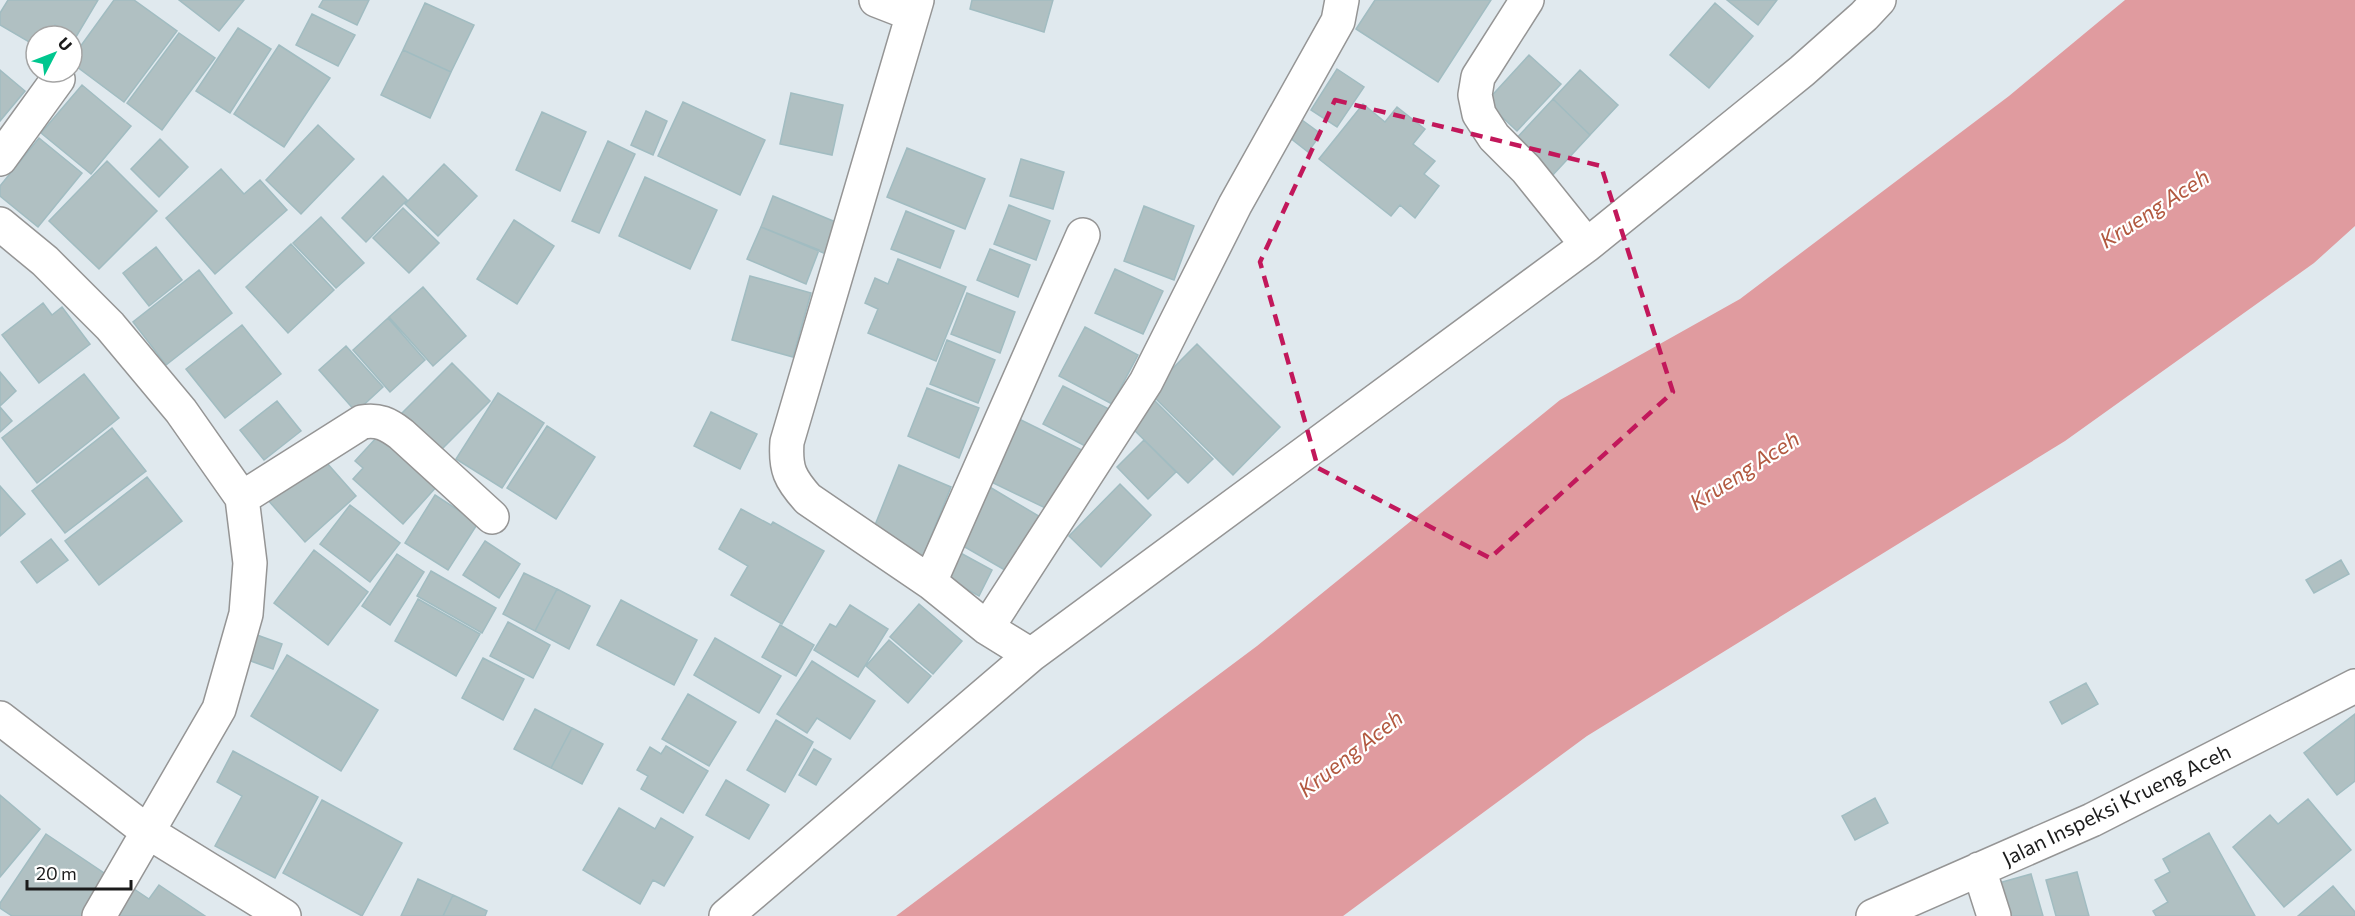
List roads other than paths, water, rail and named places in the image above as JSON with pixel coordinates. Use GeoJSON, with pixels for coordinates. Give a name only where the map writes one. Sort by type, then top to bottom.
{"type":"FeatureCollection","features":[{"type":"Feature","properties":{"kind":"street"},"geometry":{"type":"LineString","coordinates":[[876,0],[914,7],[787,442],[785,461],[794,483],[808,499],[930,582],[987,628],[1031,655]]}},
{"type":"Feature","properties":{"kind":"street"},"geometry":{"type":"LineString","coordinates":[[987,628],[1146,382],[1236,205],[1338,21],[1342,0]]}},
{"type":"Feature","properties":{"kind":"street"},"geometry":{"type":"LineString","coordinates":[[1527,0],[1478,77],[1475,95],[1479,114],[1494,137],[1526,169],[1587,244]]}},
{"type":"Feature","properties":{"kind":"street"},"geometry":{"type":"LineString","coordinates":[[726,916],[1031,655],[1587,244],[1802,71],[1879,0]]}},
{"type":"Feature","properties":{"kind":"street"},"geometry":{"type":"LineString","coordinates":[[0,159],[54,84]]}},
{"type":"Feature","properties":{"kind":"street"},"geometry":{"type":"LineString","coordinates":[[0,224],[45,261],[110,326],[181,411],[242,498],[250,563],[246,614],[219,709],[99,916]]}},
{"type":"Feature","properties":{"kind":"street"},"geometry":{"type":"LineString","coordinates":[[930,582],[1083,235]]}},
{"type":"Feature","properties":{"kind":"street"},"geometry":{"type":"LineString","coordinates":[[242,498],[362,422],[374,419],[389,425],[401,434],[492,518]]}},
{"type":"Feature","properties":{"kind":"street","name":"Jalan Inspeksi Krueng Aceh"},"geometry":{"type":"LineString","coordinates":[[1873,916],[2092,820],[2355,686]]}},
{"type":"Feature","properties":{"kind":"street"},"geometry":{"type":"LineString","coordinates":[[0,718],[148,832],[284,916]]}},
{"type":"Feature","properties":{"kind":"street"},"geometry":{"type":"LineString","coordinates":[[1979,869],[1994,916]]}},
{"type":"Feature","properties":{"kind":"water","name":"Krueng Aceh"},"geometry":{"type":"Polygon","coordinates":[[[2125,0],[2355,0],[2355,226],[2314,263],[2065,441],[1587,736],[1343,916],[896,916],[1257,646],[1560,400],[1740,299],[2009,96],[2125,0]]]}}]}
